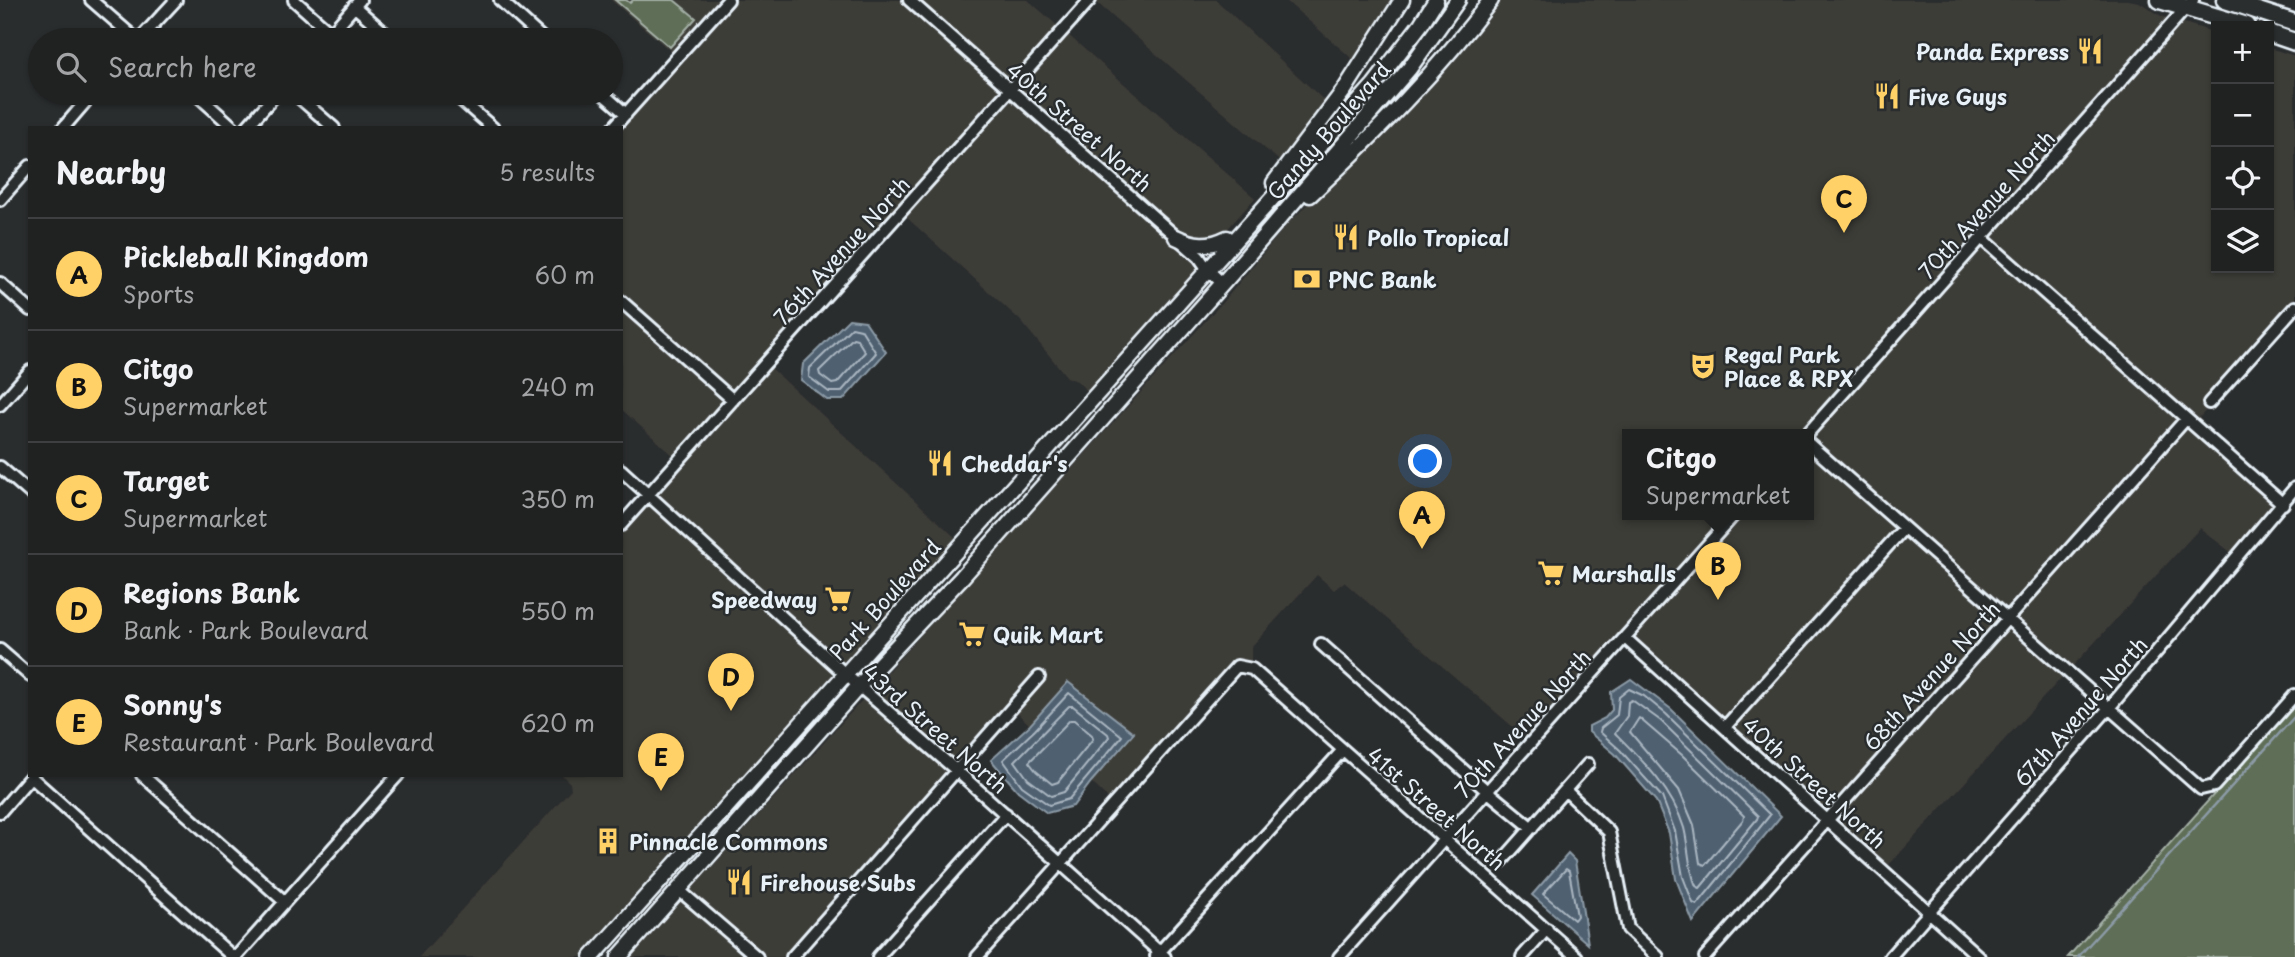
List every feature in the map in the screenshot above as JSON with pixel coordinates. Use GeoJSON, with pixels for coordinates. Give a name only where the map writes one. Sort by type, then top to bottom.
{"type":"FeatureCollection","features":[{"type":"Feature","properties":{"kind":"highway"},"geometry":{"type":"LineString","coordinates":[[2160,0],[2190,4],[2234,21]]}},
{"type":"Feature","properties":{"kind":"highway"},"geometry":{"type":"LineString","coordinates":[[2225,0],[2295,23]]}},
{"type":"Feature","properties":{"kind":"highway"},"geometry":{"type":"LineString","coordinates":[[2274,35],[2295,43]]}},
{"type":"Feature","properties":{"kind":"main road"},"geometry":{"type":"LineString","coordinates":[[1208,270],[1214,253],[1268,191],[1325,118],[1402,0]]}},
{"type":"Feature","properties":{"kind":"main road","name":"Gandy Boulevard"},"geometry":{"type":"LineString","coordinates":[[1208,270],[1374,85],[1436,0]]}},
{"type":"Feature","properties":{"kind":"main road","name":"Gandy Boulevard"},"geometry":{"type":"LineString","coordinates":[[1223,283],[1409,69],[1458,0]]}},
{"type":"Feature","properties":{"kind":"main road"},"geometry":{"type":"LineString","coordinates":[[1250,251],[1421,85],[1491,0]]}},
{"type":"Feature","properties":{"kind":"main road"},"geometry":{"type":"LineString","coordinates":[[1176,237],[1199,245],[1218,243],[1227,238]]}},
{"type":"Feature","properties":{"kind":"main road","name":"Park Boulevard"},"geometry":{"type":"LineString","coordinates":[[592,957],[1208,270]]}},
{"type":"Feature","properties":{"kind":"main road","name":"Park Boulevard"},"geometry":{"type":"LineString","coordinates":[[619,957],[859,686],[962,577],[1223,283]]}},
{"type":"Feature","properties":{"kind":"main road"},"geometry":{"type":"LineString","coordinates":[[1042,486],[1039,480],[1045,465],[1116,385],[1127,360]]}},
{"type":"Feature","properties":{"kind":"main road"},"geometry":{"type":"LineString","coordinates":[[962,577],[978,540],[1024,487],[1028,479],[1024,475]]}},
{"type":"Feature","properties":{"kind":"main road"},"geometry":{"type":"LineString","coordinates":[[679,890],[679,874],[694,853],[695,842]]}},
{"type":"Feature","properties":{"kind":"main road"},"geometry":{"type":"LineString","coordinates":[[632,942],[636,925],[648,907],[649,893]]}},
{"type":"Feature","properties":{"kind":"street"},"geometry":{"type":"LineString","coordinates":[[92,0],[124,28]]}},
{"type":"Feature","properties":{"kind":"street"},"geometry":{"type":"LineString","coordinates":[[149,28],[176,0]]}},
{"type":"Feature","properties":{"kind":"street"},"geometry":{"type":"LineString","coordinates":[[294,0],[320,28]]}},
{"type":"Feature","properties":{"kind":"street"},"geometry":{"type":"LineString","coordinates":[[500,0],[531,28]]}},
{"type":"Feature","properties":{"kind":"street"},"geometry":{"type":"LineString","coordinates":[[615,126],[728,0]]}},
{"type":"Feature","properties":{"kind":"street","name":"40th Street North"},"geometry":{"type":"LineString","coordinates":[[909,0],[1199,257],[1208,270],[1223,283]]}},
{"type":"Feature","properties":{"kind":"street","name":"76th Avenue North"},"geometry":{"type":"LineString","coordinates":[[623,523],[1090,0]]}},
{"type":"Feature","properties":{"kind":"street"},"geometry":{"type":"LineString","coordinates":[[336,28],[357,3],[381,28]]}},
{"type":"Feature","properties":{"kind":"street","name":"70th Avenue North"},"geometry":{"type":"LineString","coordinates":[[1811,429],[2190,4]]}},
{"type":"Feature","properties":{"kind":"street"},"geometry":{"type":"LineString","coordinates":[[65,126],[83,105]]}},
{"type":"Feature","properties":{"kind":"street"},"geometry":{"type":"LineString","coordinates":[[208,105],[232,126]]}},
{"type":"Feature","properties":{"kind":"street"},"geometry":{"type":"LineString","coordinates":[[248,126],[266,105]]}},
{"type":"Feature","properties":{"kind":"street"},"geometry":{"type":"LineString","coordinates":[[308,105],[332,126]]}},
{"type":"Feature","properties":{"kind":"street"},"geometry":{"type":"LineString","coordinates":[[467,105],[491,126]]}},
{"type":"Feature","properties":{"kind":"street"},"geometry":{"type":"LineString","coordinates":[[616,105],[626,114]]}},
{"type":"Feature","properties":{"kind":"street"},"geometry":{"type":"LineString","coordinates":[[0,200],[28,168]]}},
{"type":"Feature","properties":{"kind":"street"},"geometry":{"type":"LineString","coordinates":[[1982,238],[2283,504]]}},
{"type":"Feature","properties":{"kind":"street"},"geometry":{"type":"LineString","coordinates":[[0,284],[28,308]]}},
{"type":"Feature","properties":{"kind":"street"},"geometry":{"type":"LineString","coordinates":[[623,303],[733,400]]}},
{"type":"Feature","properties":{"kind":"street"},"geometry":{"type":"LineString","coordinates":[[2209,403],[2295,307]]}},
{"type":"Feature","properties":{"kind":"street"},"geometry":{"type":"LineString","coordinates":[[0,405],[28,374]]}},
{"type":"Feature","properties":{"kind":"street","name":"68th Avenue North"},"geometry":{"type":"LineString","coordinates":[[1706,957],[2186,419]]}},
{"type":"Feature","properties":{"kind":"street"},"geometry":{"type":"LineString","coordinates":[[1814,448],[2201,789],[2214,786],[2295,695]]}},
{"type":"Feature","properties":{"kind":"street"},"geometry":{"type":"LineString","coordinates":[[0,467],[28,491]]}},
{"type":"Feature","properties":{"kind":"street","name":"43rd Street North"},"geometry":{"type":"LineString","coordinates":[[623,472],[1160,955]]}},
{"type":"Feature","properties":{"kind":"street","name":"67th Avenue North"},"geometry":{"type":"LineString","coordinates":[[1890,957],[2109,708],[2295,488]]}},
{"type":"Feature","properties":{"kind":"street","name":"70th Avenue North"},"geometry":{"type":"LineString","coordinates":[[1339,957],[1730,520]]}},
{"type":"Feature","properties":{"kind":"street"},"geometry":{"type":"LineString","coordinates":[[1725,727],[1904,528]]}},
{"type":"Feature","properties":{"kind":"street","name":"40th Street North"},"geometry":{"type":"LineString","coordinates":[[1625,638],[1979,957]]}},
{"type":"Feature","properties":{"kind":"street"},"geometry":{"type":"LineString","coordinates":[[1321,644],[1532,828]]}},
{"type":"Feature","properties":{"kind":"street"},"geometry":{"type":"LineString","coordinates":[[0,650],[28,674]]}},
{"type":"Feature","properties":{"kind":"street","name":"41st Street North"},"geometry":{"type":"LineString","coordinates":[[1060,863],[1237,666],[1252,669],[1577,957]]}},
{"type":"Feature","properties":{"kind":"street"},"geometry":{"type":"LineString","coordinates":[[792,957],[1039,677]]}},
{"type":"Feature","properties":{"kind":"street"},"geometry":{"type":"LineString","coordinates":[[1160,955],[1342,751]]}},
{"type":"Feature","properties":{"kind":"street"},"geometry":{"type":"LineString","coordinates":[[1502,861],[1588,764]]}},
{"type":"Feature","properties":{"kind":"street"},"geometry":{"type":"LineString","coordinates":[[0,812],[31,777]]}},
{"type":"Feature","properties":{"kind":"street"},"geometry":{"type":"LineString","coordinates":[[33,777],[234,957],[396,777]]}},
{"type":"Feature","properties":{"kind":"street"},"geometry":{"type":"LineString","coordinates":[[144,777],[285,902]]}},
{"type":"Feature","properties":{"kind":"street"},"geometry":{"type":"LineString","coordinates":[[382,777],[390,784]]}},
{"type":"Feature","properties":{"kind":"street"},"geometry":{"type":"LineString","coordinates":[[1565,790],[1609,832],[1628,929],[1658,957]]}},
{"type":"Feature","properties":{"kind":"street"},"geometry":{"type":"LineString","coordinates":[[878,957],[1006,814]]}},
{"type":"Feature","properties":{"kind":"street"},"geometry":{"type":"LineString","coordinates":[[977,957],[1060,863]]}},
{"type":"Feature","properties":{"kind":"street"},"geometry":{"type":"LineString","coordinates":[[679,890],[757,957]]}},
{"type":"Feature","properties":{"kind":"street"},"geometry":{"type":"LineString","coordinates":[[1522,957],[1547,929]]}},
{"type":"Feature","properties":{"kind":"shaded area"},"geometry":{"type":"Polygon","coordinates":[[[611,0],[721,0],[673,53],[611,0]]]}},
{"type":"Feature","properties":{"kind":"shaded area"},"geometry":{"type":"Polygon","coordinates":[[[735,0],[902,0],[1003,90],[675,457],[623,411],[622,126],[735,0]]]}},
{"type":"Feature","properties":{"kind":"shaded area"},"geometry":{"type":"Polygon","coordinates":[[[916,0],[1028,0],[1059,27],[1009,83],[916,0]]]}},
{"type":"Feature","properties":{"kind":"shaded area"},"geometry":{"type":"Polygon","coordinates":[[[1216,0],[1328,104],[1283,164],[1096,2],[1216,0]]]}},
{"type":"Feature","properties":{"kind":"shaded area"},"geometry":{"type":"Polygon","coordinates":[[[1285,0],[1394,0],[1357,63],[1285,0]]]}},
{"type":"Feature","properties":{"kind":"shaded area"},"geometry":{"type":"Polygon","coordinates":[[[1498,0],[2128,0],[2139,2],[2170,19],[1804,429],[1622,429],[1622,520],[1723,520],[1527,739],[1344,582],[1334,590],[1317,575],[1251,647],[1251,660],[1248,663],[1237,659],[1233,661],[1110,800],[1091,782],[1134,733],[1068,683],[1030,725],[1016,712],[1045,677],[1038,670],[956,764],[871,690],[1229,295],[1290,221],[1316,197],[1498,0]]]}},
{"type":"Feature","properties":{"kind":"shaded area"},"geometry":{"type":"Polygon","coordinates":[[[2181,22],[2211,31],[2211,273],[2274,273],[2274,50],[2295,56],[2295,299],[2202,403],[2208,408],[2199,418],[2267,484],[1989,238],[2181,22]]]}},
{"type":"Feature","properties":{"kind":"shaded area"},"geometry":{"type":"Polygon","coordinates":[[[1067,34],[1255,198],[1223,234],[1207,239],[1179,233],[1017,90],[1067,34]]]}},
{"type":"Feature","properties":{"kind":"shaded area"},"geometry":{"type":"Polygon","coordinates":[[[1011,97],[1201,268],[1089,393],[1077,381],[1067,377],[1020,320],[905,216],[1011,97]]]}},
{"type":"Feature","properties":{"kind":"shaded area"},"geometry":{"type":"Polygon","coordinates":[[[1982,245],[2179,419],[2007,612],[1814,442],[1814,434],[1982,245]]]}},
{"type":"Feature","properties":{"kind":"shaded area"},"geometry":{"type":"Polygon","coordinates":[[[770,367],[957,539],[844,666],[656,495],[770,367]]]}},
{"type":"Feature","properties":{"kind":"shaded area"},"geometry":{"type":"Polygon","coordinates":[[[2187,426],[2276,504],[2233,554],[2200,528],[2071,668],[2015,619],[2187,426]]]}},
{"type":"Feature","properties":{"kind":"shaded area"},"geometry":{"type":"Polygon","coordinates":[[[1814,454],[1897,528],[1724,720],[1632,637],[1737,520],[1814,520],[1814,454]]]}},
{"type":"Feature","properties":{"kind":"shaded area"},"geometry":{"type":"Polygon","coordinates":[[[649,502],[837,673],[584,957],[419,957],[571,789],[570,783],[564,777],[623,777],[623,531],[649,502]]]}},
{"type":"Feature","properties":{"kind":"shaded area"},"geometry":{"type":"Polygon","coordinates":[[[1905,535],[2000,619],[1827,812],[1732,727],[1905,535]]]}},
{"type":"Feature","properties":{"kind":"shaded area"},"geometry":{"type":"Polygon","coordinates":[[[2008,626],[2064,675],[1887,867],[1835,820],[2008,626]]]}},
{"type":"Feature","properties":{"kind":"shaded area"},"geometry":{"type":"Polygon","coordinates":[[[865,697],[950,771],[785,957],[764,957],[689,892],[865,697]]]}},
{"type":"Feature","properties":{"kind":"shaded area"},"geometry":{"type":"Polygon","coordinates":[[[683,899],[750,957],[631,957],[683,899]]]}},
{"type":"Feature","properties":{"kind":"green space"},"geometry":{"type":"Polygon","coordinates":[[[615,0],[626,0],[630,3],[633,0],[674,0],[696,18],[670,47],[615,0]]]}},
{"type":"Feature","properties":{"kind":"green space"},"geometry":{"type":"Polygon","coordinates":[[[2295,704],[2295,957],[2068,957],[2295,704]]]}},
{"type":"Feature","properties":{"kind":"water"},"geometry":{"type":"Polygon","coordinates":[[[849,319],[865,321],[886,352],[843,400],[827,400],[801,380],[803,364],[849,319]]]}},
{"type":"Feature","properties":{"kind":"water"},"geometry":{"type":"Polygon","coordinates":[[[1631,679],[1671,709],[1781,816],[1693,922],[1676,879],[1669,833],[1656,801],[1615,754],[1589,732],[1589,726],[1605,718],[1612,710],[1611,692],[1631,679]]]}},
{"type":"Feature","properties":{"kind":"water"},"geometry":{"type":"Polygon","coordinates":[[[1068,682],[1134,733],[1073,806],[1047,813],[1018,791],[991,760],[1030,725],[1068,682]]]}},
{"type":"Feature","properties":{"kind":"water"},"geometry":{"type":"Polygon","coordinates":[[[1568,854],[1575,861],[1588,944],[1532,895],[1568,854]]]}},
{"type":"Feature","properties":{"kind":"waterway"},"geometry":{"type":"LineString","coordinates":[[2078,957],[2295,716]]}},
{"type":"Feature","properties":{"kind":"place","name":"Panda Express"},"geometry":{"type":"Point","coordinates":[2090,51]}},
{"type":"Feature","properties":{"kind":"place","name":"Five Guys"},"geometry":{"type":"Point","coordinates":[1887,96]}},
{"type":"Feature","properties":{"kind":"place","name":"Target"},"geometry":{"type":"Point","coordinates":[1844,233]}},
{"type":"Feature","properties":{"kind":"place","name":"Pollo Tropical"},"geometry":{"type":"Point","coordinates":[1346,237]}},
{"type":"Feature","properties":{"kind":"place","name":"PNC Bank"},"geometry":{"type":"Point","coordinates":[1307,279]}},
{"type":"Feature","properties":{"kind":"place","name":"Regal Park Place & RPX"},"geometry":{"type":"Point","coordinates":[1703,366]}},
{"type":"Feature","properties":{"kind":"place","name":"Cheddar's"},"geometry":{"type":"Point","coordinates":[940,463]}},
{"type":"Feature","properties":{"kind":"place","name":"Pickleball Kingdom"},"geometry":{"type":"Point","coordinates":[1422,549]}},
{"type":"Feature","properties":{"kind":"place","name":"Marshalls"},"geometry":{"type":"Point","coordinates":[1551,573]}},
{"type":"Feature","properties":{"kind":"place","name":"Speedway"},"geometry":{"type":"Point","coordinates":[838,599]}},
{"type":"Feature","properties":{"kind":"place","name":"Citgo"},"geometry":{"type":"Point","coordinates":[1718,600]}},
{"type":"Feature","properties":{"kind":"place","name":"Quik Mart"},"geometry":{"type":"Point","coordinates":[972,634]}},
{"type":"Feature","properties":{"kind":"place","name":"Regions Bank"},"geometry":{"type":"Point","coordinates":[731,711]}},
{"type":"Feature","properties":{"kind":"place","name":"Sonny's"},"geometry":{"type":"Point","coordinates":[661,791]}},
{"type":"Feature","properties":{"kind":"place","name":"Pinnacle Commons"},"geometry":{"type":"Point","coordinates":[608,841]}},
{"type":"Feature","properties":{"kind":"place","name":"Firehouse Subs"},"geometry":{"type":"Point","coordinates":[739,882]}}]}
